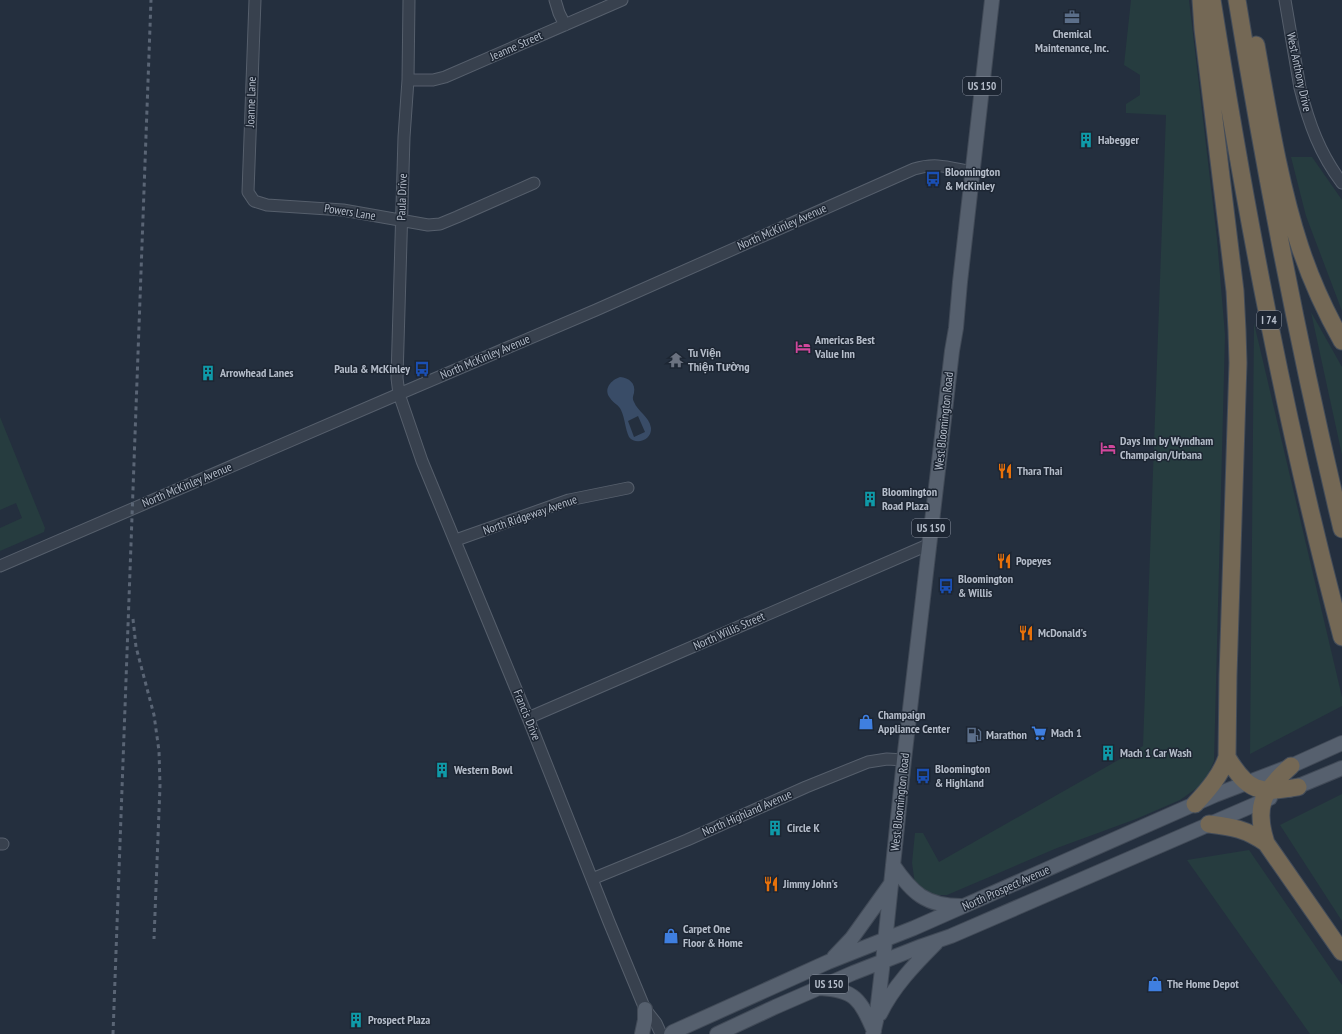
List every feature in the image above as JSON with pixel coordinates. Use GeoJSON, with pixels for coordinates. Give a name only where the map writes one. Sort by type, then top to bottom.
{"type":"FeatureCollection","features":[{"type":"Feature","properties":{"kind":"highway"},"geometry":{"type":"LineString","coordinates":[[1195,804],[1212,784],[1224,766],[1227,757],[1227,704],[1237,371],[1235,291],[1204,37],[1201,0]]}},
{"type":"Feature","properties":{"kind":"highway","name":"I 74"},"geometry":{"type":"LineString","coordinates":[[1212,0],[1231,124],[1283,390],[1302,475],[1342,637]]}},
{"type":"Feature","properties":{"kind":"highway","name":"I 74"},"geometry":{"type":"LineString","coordinates":[[1238,0],[1252,94],[1281,251],[1306,373],[1342,528]]}},
{"type":"Feature","properties":{"kind":"highway"},"geometry":{"type":"LineString","coordinates":[[1248,0],[1276,154],[1291,216],[1300,248],[1314,286],[1342,341]]}},
{"type":"Feature","properties":{"kind":"highway"},"geometry":{"type":"LineString","coordinates":[[1227,757],[1247,783],[1261,790],[1265,796]]}},
{"type":"Feature","properties":{"kind":"highway"},"geometry":{"type":"LineString","coordinates":[[1291,766],[1281,775],[1265,796],[1260,822],[1266,843],[1342,952]]}},
{"type":"Feature","properties":{"kind":"highway"},"geometry":{"type":"LineString","coordinates":[[1265,796],[1298,787]]}},
{"type":"Feature","properties":{"kind":"highway"},"geometry":{"type":"LineString","coordinates":[[1209,824],[1242,829],[1266,843]]}},
{"type":"Feature","properties":{"kind":"main road","name":"West Bloomington Road"},"geometry":{"type":"LineString","coordinates":[[875,1029],[904,760],[952,351],[956,328],[992,0]]}},
{"type":"Feature","properties":{"kind":"main road","name":"North Prospect Avenue"},"geometry":{"type":"LineString","coordinates":[[671,1034],[672,1032],[828,962],[885,940],[965,906],[1195,804],[1291,766],[1338,745]]}},
{"type":"Feature","properties":{"kind":"main road"},"geometry":{"type":"LineString","coordinates":[[1298,787],[1341,769]]}},
{"type":"Feature","properties":{"kind":"main road","name":"North Prospect Avenue"},"geometry":{"type":"LineString","coordinates":[[717,1034],[819,988],[883,961],[922,946],[937,942],[1209,824],[1265,796]]}},
{"type":"Feature","properties":{"kind":"main road"},"geometry":{"type":"LineString","coordinates":[[893,866],[908,886],[922,898],[943,905],[965,906]]}},
{"type":"Feature","properties":{"kind":"main road"},"geometry":{"type":"LineString","coordinates":[[828,962],[845,946],[891,884]]}},
{"type":"Feature","properties":{"kind":"main road"},"geometry":{"type":"LineString","coordinates":[[875,1029],[889,997],[937,942]]}},
{"type":"Feature","properties":{"kind":"main road"},"geometry":{"type":"LineString","coordinates":[[819,988],[842,991],[853,996],[875,1029]]}},
{"type":"Feature","properties":{"kind":"main road"},"geometry":{"type":"LineString","coordinates":[[642,1034],[645,1020],[645,1008]]}},
{"type":"Feature","properties":{"kind":"street","name":"Joanne Lane"},"geometry":{"type":"LineString","coordinates":[[254,202],[248,192],[248,184],[255,0]]}},
{"type":"Feature","properties":{"kind":"street","name":"Paula Drive"},"geometry":{"type":"LineString","coordinates":[[399,394],[397,378],[408,80],[409,0]]}},
{"type":"Feature","properties":{"kind":"street"},"geometry":{"type":"LineString","coordinates":[[555,0],[565,25]]}},
{"type":"Feature","properties":{"kind":"street","name":"Jeanne Street"},"geometry":{"type":"LineString","coordinates":[[408,80],[427,81],[439,79],[622,0]]}},
{"type":"Feature","properties":{"kind":"street","name":"West Anthony Drive"},"geometry":{"type":"LineString","coordinates":[[1285,0],[1303,102],[1323,155],[1342,183]]}},
{"type":"Feature","properties":{"kind":"street","name":"North McKinley Avenue"},"geometry":{"type":"LineString","coordinates":[[0,566],[596,310],[914,169],[924,166],[940,165],[972,172]]}},
{"type":"Feature","properties":{"kind":"street","name":"Powers Lane"},"geometry":{"type":"LineString","coordinates":[[254,202],[267,205],[331,208],[428,225],[440,224],[458,217],[534,183]]}},
{"type":"Feature","properties":{"kind":"street","name":"Francis Drive"},"geometry":{"type":"LineString","coordinates":[[399,394],[422,461],[456,540],[592,879],[645,1008],[656,1023],[661,1034]]}},
{"type":"Feature","properties":{"kind":"street","name":"North Ridgeway Avenue"},"geometry":{"type":"LineString","coordinates":[[456,540],[569,500],[628,488]]}},
{"type":"Feature","properties":{"kind":"street","name":"North Willis Street"},"geometry":{"type":"LineString","coordinates":[[528,718],[930,544]]}},
{"type":"Feature","properties":{"kind":"street","name":"North Highland Avenue"},"geometry":{"type":"LineString","coordinates":[[592,879],[868,762],[887,758],[904,760]]}},
{"type":"Feature","properties":{"kind":"green space"},"geometry":{"type":"Polygon","coordinates":[[[1131,0],[1189,0],[1217,239],[1225,335],[1214,761],[1204,783],[1180,800],[1136,819],[1057,848],[947,895],[929,895],[915,884],[912,863],[915,833],[923,833],[939,862],[1143,746],[1166,115],[1126,113],[1126,104],[1140,95],[1140,75],[1124,65],[1131,0]]]}},
{"type":"Feature","properties":{"kind":"green space"},"geometry":{"type":"Polygon","coordinates":[[[1291,157],[1312,157],[1342,200],[1342,311],[1306,216],[1291,157]]]}},
{"type":"Feature","properties":{"kind":"green space"},"geometry":{"type":"Polygon","coordinates":[[[1311,312],[1342,367],[1342,455],[1311,312]]]}},
{"type":"Feature","properties":{"kind":"green space"},"geometry":{"type":"Polygon","coordinates":[[[1254,323],[1342,697],[1342,706],[1250,754],[1254,323]]]}},
{"type":"Feature","properties":{"kind":"green space"},"geometry":{"type":"Polygon","coordinates":[[[0,417],[45,528],[44,532],[0,551],[0,528],[22,518],[16,503],[0,510],[0,417]]]}},
{"type":"Feature","properties":{"kind":"green space"},"geometry":{"type":"Polygon","coordinates":[[[1342,794],[1342,921],[1280,825],[1342,794]]]}},
{"type":"Feature","properties":{"kind":"green space"},"geometry":{"type":"Polygon","coordinates":[[[1249,850],[1342,985],[1342,1034],[1310,1034],[1187,860],[1249,850]]]}},
{"type":"Feature","properties":{"kind":"water"},"geometry":{"type":"Polygon","coordinates":[[[620,377],[626,379],[633,384],[633,401],[650,424],[651,432],[649,436],[643,440],[636,441],[629,437],[621,410],[608,395],[607,391],[609,385],[620,377]],[[638,416],[628,421],[634,437],[645,432],[638,416]]]}},
{"type":"Feature","properties":{"kind":"railway"},"geometry":{"type":"LineString","coordinates":[[113,1034],[151,0]]}},
{"type":"Feature","properties":{"kind":"railway"},"geometry":{"type":"LineString","coordinates":[[133,619],[136,647],[154,715],[159,751],[160,786],[154,939]]}},
{"type":"Feature","properties":{"kind":"place","name":"Chemical Maintenance, Inc."},"geometry":{"type":"Point","coordinates":[1072,17]}},
{"type":"Feature","properties":{"kind":"place","name":"Habegger"},"geometry":{"type":"Point","coordinates":[1086,140]}},
{"type":"Feature","properties":{"kind":"place","name":"Bloomington & McKinley"},"geometry":{"type":"Point","coordinates":[933,179]}},
{"type":"Feature","properties":{"kind":"place","name":"Americas Best Value Inn"},"geometry":{"type":"Point","coordinates":[803,347]}},
{"type":"Feature","properties":{"kind":"place","name":"Tu Viện Thiện Tường"},"geometry":{"type":"Point","coordinates":[676,360]}},
{"type":"Feature","properties":{"kind":"place","name":"Paula & McKinley"},"geometry":{"type":"Point","coordinates":[422,369]}},
{"type":"Feature","properties":{"kind":"place","name":"Arrowhead Lanes"},"geometry":{"type":"Point","coordinates":[208,373]}},
{"type":"Feature","properties":{"kind":"place","name":"Days Inn by Wyndham Champaign/Urbana"},"geometry":{"type":"Point","coordinates":[1108,448]}},
{"type":"Feature","properties":{"kind":"place","name":"Thara Thai"},"geometry":{"type":"Point","coordinates":[1005,471]}},
{"type":"Feature","properties":{"kind":"place","name":"Bloomington Road Plaza"},"geometry":{"type":"Point","coordinates":[870,499]}},
{"type":"Feature","properties":{"kind":"place","name":"Popeyes"},"geometry":{"type":"Point","coordinates":[1004,561]}},
{"type":"Feature","properties":{"kind":"place","name":"Bloomington & Willis"},"geometry":{"type":"Point","coordinates":[946,586]}},
{"type":"Feature","properties":{"kind":"place","name":"McDonald's"},"geometry":{"type":"Point","coordinates":[1026,633]}},
{"type":"Feature","properties":{"kind":"place","name":"Champaign Appliance Center"},"geometry":{"type":"Point","coordinates":[866,722]}},
{"type":"Feature","properties":{"kind":"place","name":"Mach 1"},"geometry":{"type":"Point","coordinates":[1039,733]}},
{"type":"Feature","properties":{"kind":"place","name":"Marathon"},"geometry":{"type":"Point","coordinates":[974,735]}},
{"type":"Feature","properties":{"kind":"place","name":"Mach 1 Car Wash"},"geometry":{"type":"Point","coordinates":[1108,753]}},
{"type":"Feature","properties":{"kind":"place","name":"Western Bowl"},"geometry":{"type":"Point","coordinates":[442,770]}},
{"type":"Feature","properties":{"kind":"place","name":"Bloomington & Highland"},"geometry":{"type":"Point","coordinates":[923,776]}},
{"type":"Feature","properties":{"kind":"place","name":"Circle K"},"geometry":{"type":"Point","coordinates":[775,828]}},
{"type":"Feature","properties":{"kind":"place","name":"Jimmy John's"},"geometry":{"type":"Point","coordinates":[771,884]}},
{"type":"Feature","properties":{"kind":"place","name":"Carpet One Floor & Home"},"geometry":{"type":"Point","coordinates":[671,936]}},
{"type":"Feature","properties":{"kind":"place","name":"The Home Depot"},"geometry":{"type":"Point","coordinates":[1155,984]}},
{"type":"Feature","properties":{"kind":"place","name":"Prospect Plaza"},"geometry":{"type":"Point","coordinates":[356,1020]}}]}
